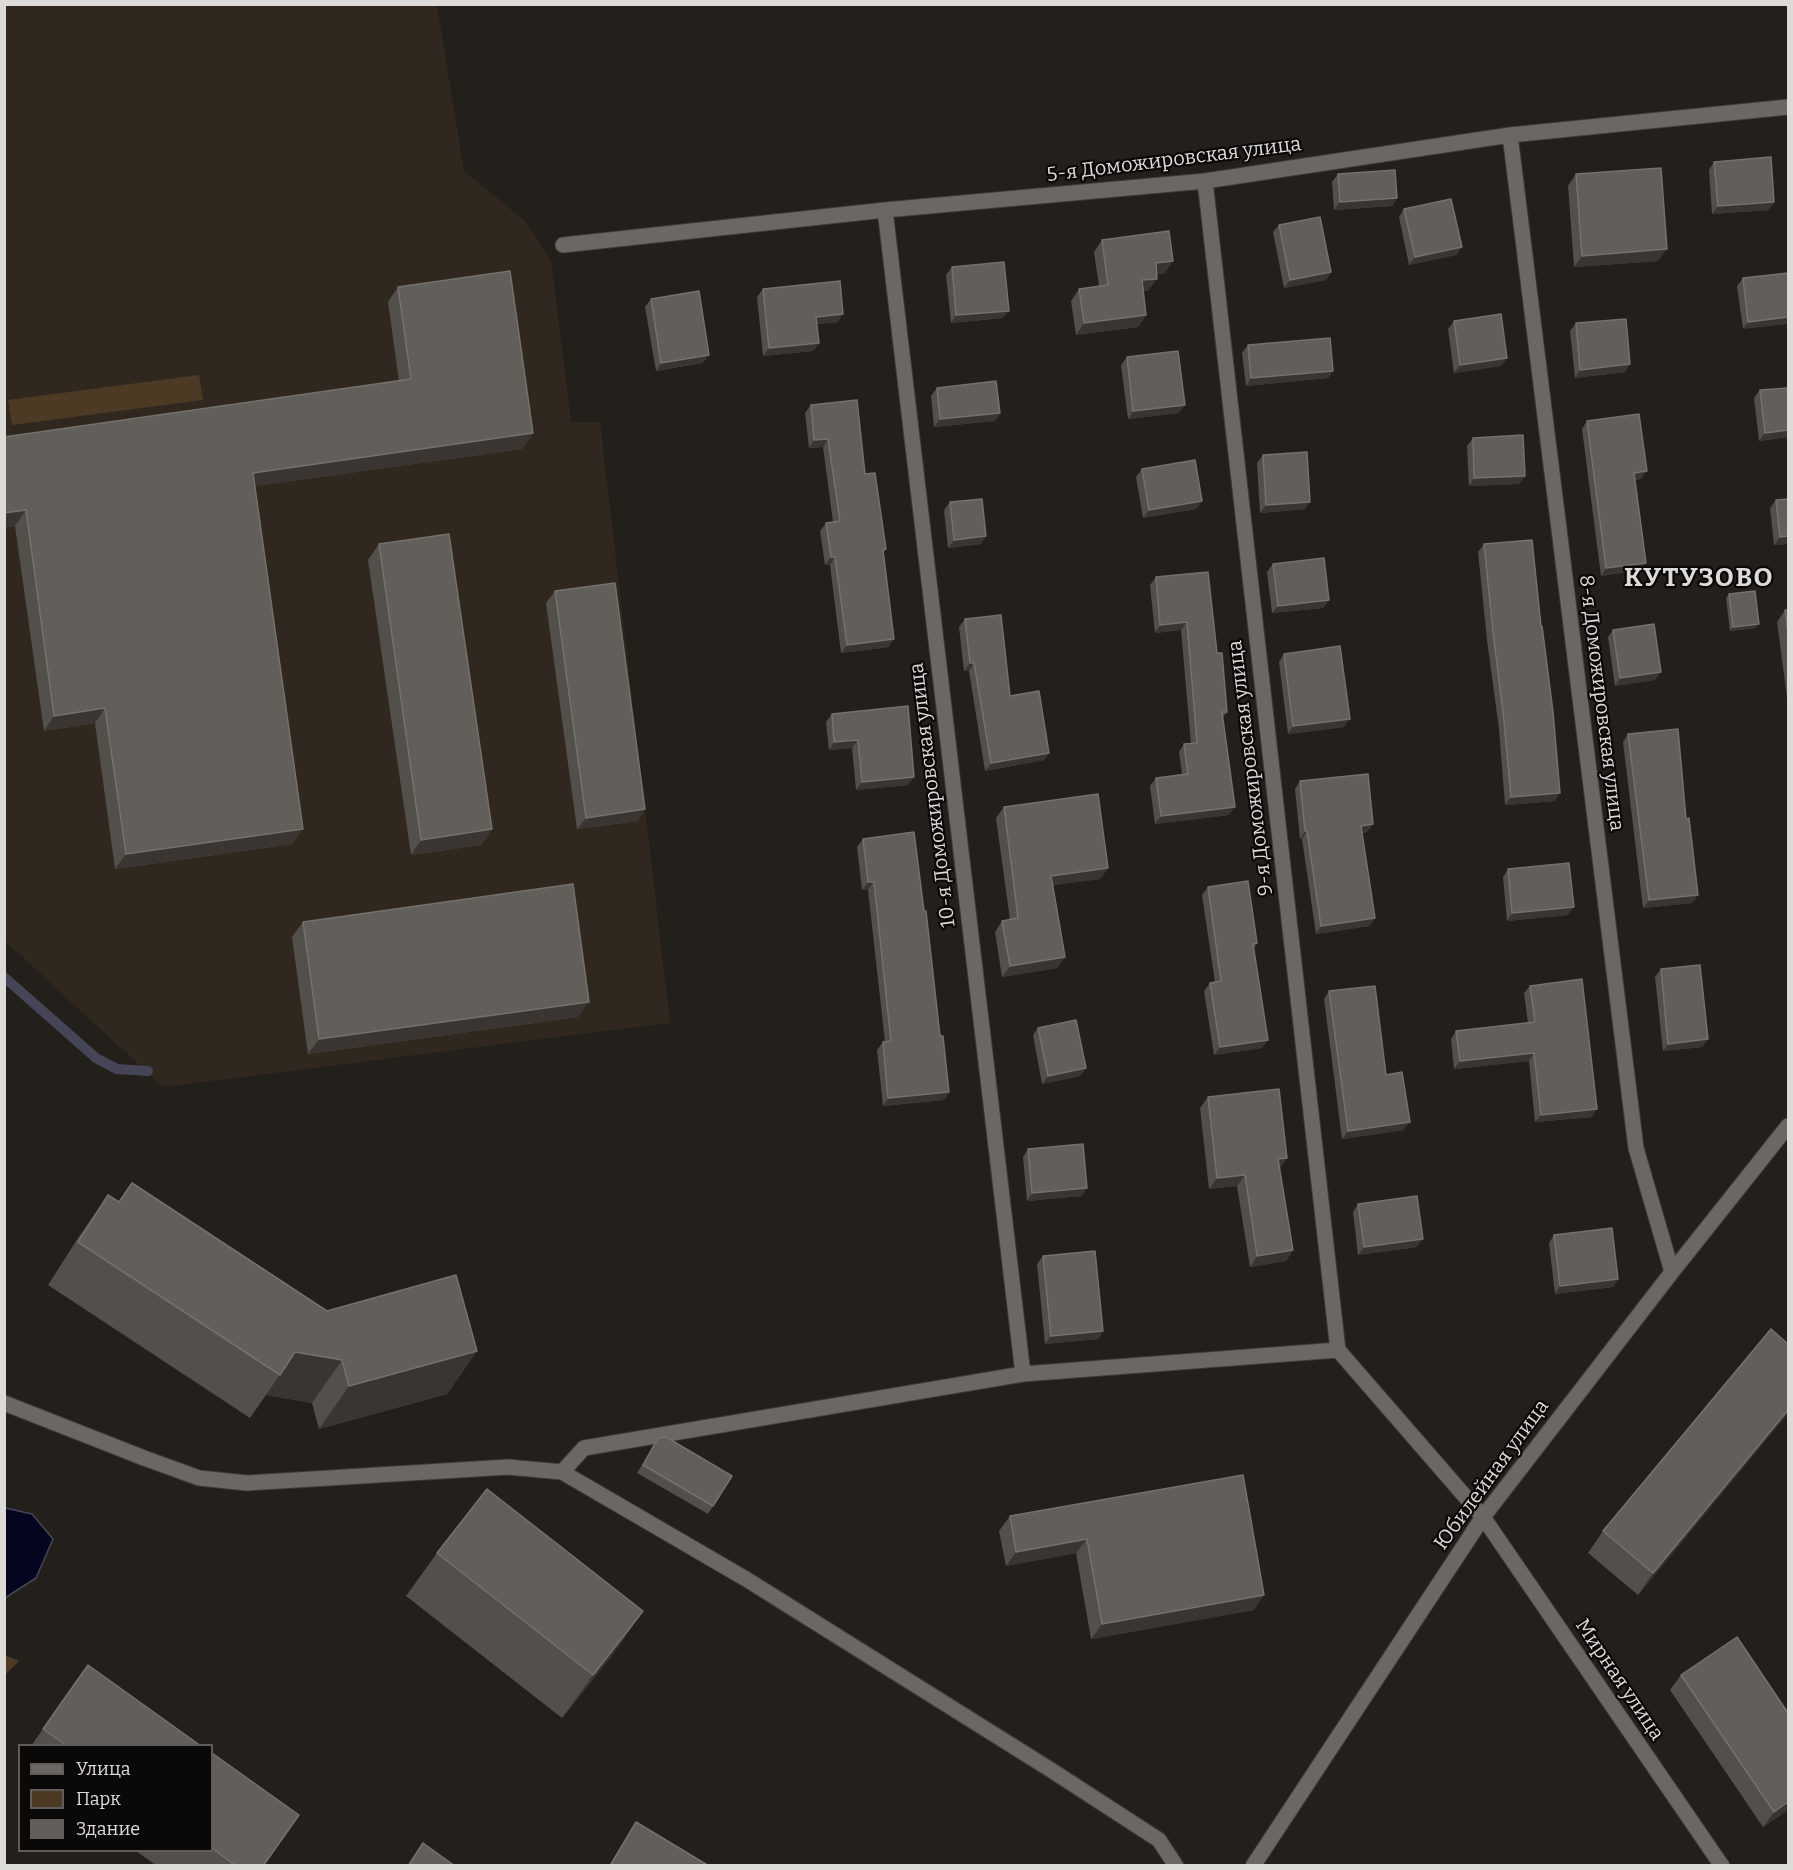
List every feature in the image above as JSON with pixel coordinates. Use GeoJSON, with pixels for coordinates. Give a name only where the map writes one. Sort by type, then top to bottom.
{"type":"FeatureCollection","features":[{"type":"Feature","properties":{"kind":"street","name":"5-я Доможировская улица"},"geometry":{"type":"LineString","coordinates":[[563,245],[885,210],[1205,181],[1510,135],[1788,107]]}},
{"type":"Feature","properties":{"kind":"street","name":"8-я Доможировская улица"},"geometry":{"type":"LineString","coordinates":[[1510,135],[1636,1148],[1672,1272]]}},
{"type":"Feature","properties":{"kind":"street","name":"9-я Доможировская улица"},"geometry":{"type":"LineString","coordinates":[[1205,181],[1338,1350]]}},
{"type":"Feature","properties":{"kind":"street","name":"10-я Доможировская улица"},"geometry":{"type":"LineString","coordinates":[[885,210],[1023,1374]]}},
{"type":"Feature","properties":{"kind":"street","name":"Юбилейная улица"},"geometry":{"type":"LineString","coordinates":[[1253,1866],[1483,1517],[1788,1126]]}},
{"type":"Feature","properties":{"kind":"street"},"geometry":{"type":"LineString","coordinates":[[562,1472],[584,1448],[1023,1374],[1338,1350]]}},
{"type":"Feature","properties":{"kind":"street","name":"Мирная улица"},"geometry":{"type":"LineString","coordinates":[[1338,1350],[1483,1517],[1722,1866]]}},
{"type":"Feature","properties":{"kind":"street"},"geometry":{"type":"LineString","coordinates":[[4,1403],[199,1478],[247,1483],[508,1467],[562,1472],[746,1579],[1051,1770],[1159,1840],[1176,1866]]}},
{"type":"Feature","properties":{"kind":"shaded area"},"geometry":{"type":"Polygon","coordinates":[[[4,5],[437,5],[464,171],[525,221],[551,261],[571,422],[600,422],[670,1023],[163,1087],[5,941],[4,5]]]}},
{"type":"Feature","properties":{"kind":"green space"},"geometry":{"type":"Polygon","coordinates":[[[199,375],[203,400],[12,425],[8,400],[199,375]]]}},
{"type":"Feature","properties":{"kind":"green space"},"geometry":{"type":"Polygon","coordinates":[[[5,1655],[19,1661],[5,1675],[5,1655]]]}},
{"type":"Feature","properties":{"kind":"water"},"geometry":{"type":"Polygon","coordinates":[[[5,1508],[32,1514],[53,1539],[36,1578],[5,1598],[5,1508]]]}},
{"type":"Feature","properties":{"kind":"building"},"geometry":{"type":"Polygon","coordinates":[[[1771,157],[1774,202],[1718,206],[1714,162],[1771,157]]]}},
{"type":"Feature","properties":{"kind":"building"},"geometry":{"type":"Polygon","coordinates":[[[1661,168],[1667,249],[1582,256],[1576,174],[1661,168]]]}},
{"type":"Feature","properties":{"kind":"building"},"geometry":{"type":"Polygon","coordinates":[[[1395,170],[1397,198],[1340,202],[1338,174],[1395,170]]]}},
{"type":"Feature","properties":{"kind":"building"},"geometry":{"type":"Polygon","coordinates":[[[1451,199],[1462,247],[1415,257],[1404,209],[1451,199]]]}},
{"type":"Feature","properties":{"kind":"building"},"geometry":{"type":"Polygon","coordinates":[[[1320,217],[1331,272],[1290,280],[1279,225],[1320,217]]]}},
{"type":"Feature","properties":{"kind":"building"},"geometry":{"type":"Polygon","coordinates":[[[1169,231],[1173,261],[1156,263],[1157,279],[1142,280],[1146,315],[1084,323],[1079,289],[1108,285],[1102,240],[1169,231]]]}},
{"type":"Feature","properties":{"kind":"building"},"geometry":{"type":"Polygon","coordinates":[[[1004,262],[1009,311],[956,315],[952,267],[1004,262]]]}},
{"type":"Feature","properties":{"kind":"building"},"geometry":{"type":"Polygon","coordinates":[[[510,271],[533,433],[253,473],[303,829],[126,854],[105,708],[54,716],[26,510],[4,513],[4,437],[411,379],[398,287],[510,271]]]}},
{"type":"Feature","properties":{"kind":"building"},"geometry":{"type":"Polygon","coordinates":[[[1788,273],[1788,317],[1748,322],[1743,278],[1788,273]]]}},
{"type":"Feature","properties":{"kind":"building"},"geometry":{"type":"Polygon","coordinates":[[[840,281],[843,314],[816,317],[819,343],[769,348],[763,289],[840,281]]]}},
{"type":"Feature","properties":{"kind":"building"},"geometry":{"type":"Polygon","coordinates":[[[699,291],[709,355],[661,363],[651,299],[699,291]]]}},
{"type":"Feature","properties":{"kind":"building"},"geometry":{"type":"Polygon","coordinates":[[[1501,314],[1507,358],[1460,365],[1454,321],[1501,314]]]}},
{"type":"Feature","properties":{"kind":"building"},"geometry":{"type":"Polygon","coordinates":[[[1626,319],[1630,364],[1580,370],[1576,323],[1626,319]]]}},
{"type":"Feature","properties":{"kind":"building"},"geometry":{"type":"Polygon","coordinates":[[[1330,338],[1333,371],[1251,378],[1248,345],[1330,338]]]}},
{"type":"Feature","properties":{"kind":"building"},"geometry":{"type":"Polygon","coordinates":[[[1178,351],[1185,405],[1133,411],[1127,357],[1178,351]]]}},
{"type":"Feature","properties":{"kind":"building"},"geometry":{"type":"Polygon","coordinates":[[[996,381],[1000,413],[940,419],[937,388],[996,381]]]}},
{"type":"Feature","properties":{"kind":"building"},"geometry":{"type":"Polygon","coordinates":[[[1788,388],[1788,430],[1765,433],[1760,390],[1788,388]]]}},
{"type":"Feature","properties":{"kind":"building"},"geometry":{"type":"Polygon","coordinates":[[[857,400],[865,474],[875,473],[886,549],[883,550],[894,639],[847,645],[835,557],[831,557],[826,523],[840,521],[828,439],[814,440],[811,405],[857,400]]]}},
{"type":"Feature","properties":{"kind":"building"},"geometry":{"type":"Polygon","coordinates":[[[1639,414],[1647,471],[1634,473],[1646,563],[1606,568],[1587,421],[1639,414]]]}},
{"type":"Feature","properties":{"kind":"building"},"geometry":{"type":"Polygon","coordinates":[[[1523,435],[1525,476],[1474,478],[1473,438],[1523,435]]]}},
{"type":"Feature","properties":{"kind":"building"},"geometry":{"type":"Polygon","coordinates":[[[1307,452],[1310,502],[1266,505],[1263,455],[1307,452]]]}},
{"type":"Feature","properties":{"kind":"building"},"geometry":{"type":"Polygon","coordinates":[[[1195,460],[1202,501],[1149,510],[1142,469],[1195,460]]]}},
{"type":"Feature","properties":{"kind":"building"},"geometry":{"type":"Polygon","coordinates":[[[982,499],[986,536],[954,540],[950,502],[982,499]]]}},
{"type":"Feature","properties":{"kind":"building"},"geometry":{"type":"Polygon","coordinates":[[[1788,499],[1788,536],[1780,537],[1776,500],[1788,499]]]}},
{"type":"Feature","properties":{"kind":"building"},"geometry":{"type":"Polygon","coordinates":[[[449,534],[492,829],[421,840],[379,544],[449,534]]]}},
{"type":"Feature","properties":{"kind":"building"},"geometry":{"type":"Polygon","coordinates":[[[1532,540],[1553,712],[1560,793],[1511,797],[1484,544],[1532,540]]]}},
{"type":"Feature","properties":{"kind":"building"},"geometry":{"type":"Polygon","coordinates":[[[1324,558],[1329,600],[1278,606],[1273,564],[1324,558]]]}},
{"type":"Feature","properties":{"kind":"building"},"geometry":{"type":"Polygon","coordinates":[[[1208,572],[1217,653],[1222,653],[1227,712],[1222,712],[1235,807],[1161,816],[1156,778],[1188,774],[1184,744],[1197,743],[1187,622],[1160,625],[1156,577],[1208,572]]]}},
{"type":"Feature","properties":{"kind":"building"},"geometry":{"type":"Polygon","coordinates":[[[615,583],[645,809],[586,818],[555,591],[615,583]]]}},
{"type":"Feature","properties":{"kind":"building"},"geometry":{"type":"Polygon","coordinates":[[[1755,591],[1759,624],[1733,627],[1729,594],[1755,591]]]}},
{"type":"Feature","properties":{"kind":"building"},"geometry":{"type":"Polygon","coordinates":[[[1785,610],[1788,610],[1788,633],[1785,610]]]}},
{"type":"Feature","properties":{"kind":"building"},"geometry":{"type":"Polygon","coordinates":[[[1001,615],[1010,696],[1039,691],[1049,753],[991,763],[974,663],[970,663],[965,619],[1001,615]]]}},
{"type":"Feature","properties":{"kind":"building"},"geometry":{"type":"Polygon","coordinates":[[[1654,624],[1661,672],[1620,678],[1613,630],[1654,624]]]}},
{"type":"Feature","properties":{"kind":"building"},"geometry":{"type":"Polygon","coordinates":[[[1340,646],[1350,719],[1293,726],[1284,654],[1340,646]]]}},
{"type":"Feature","properties":{"kind":"building"},"geometry":{"type":"Polygon","coordinates":[[[908,706],[914,777],[862,782],[858,740],[834,742],[832,714],[908,706]]]}},
{"type":"Feature","properties":{"kind":"building"},"geometry":{"type":"Polygon","coordinates":[[[1678,729],[1686,819],[1689,818],[1698,895],[1649,900],[1628,734],[1678,729]]]}},
{"type":"Feature","properties":{"kind":"building"},"geometry":{"type":"Polygon","coordinates":[[[1368,774],[1373,824],[1361,826],[1375,918],[1321,926],[1307,831],[1305,831],[1300,781],[1368,774]]]}},
{"type":"Feature","properties":{"kind":"building"},"geometry":{"type":"Polygon","coordinates":[[[1098,794],[1108,868],[1051,876],[1065,957],[1010,966],[1002,921],[1018,918],[1004,807],[1098,794]]]}},
{"type":"Feature","properties":{"kind":"building"},"geometry":{"type":"Polygon","coordinates":[[[914,832],[949,1092],[888,1098],[883,1042],[891,1041],[874,882],[868,882],[863,839],[914,832]]]}},
{"type":"Feature","properties":{"kind":"building"},"geometry":{"type":"Polygon","coordinates":[[[1569,863],[1574,907],[1512,913],[1508,869],[1569,863]]]}},
{"type":"Feature","properties":{"kind":"building"},"geometry":{"type":"Polygon","coordinates":[[[1248,881],[1257,943],[1253,944],[1268,1040],[1220,1047],[1210,983],[1221,981],[1208,887],[1248,881]]]}},
{"type":"Feature","properties":{"kind":"building"},"geometry":{"type":"Polygon","coordinates":[[[573,884],[589,1002],[319,1039],[303,922],[573,884]]]}},
{"type":"Feature","properties":{"kind":"building"},"geometry":{"type":"Polygon","coordinates":[[[1700,965],[1708,1039],[1668,1044],[1661,969],[1700,965]]]}},
{"type":"Feature","properties":{"kind":"building"},"geometry":{"type":"Polygon","coordinates":[[[1582,979],[1597,1109],[1541,1115],[1534,1053],[1460,1061],[1456,1031],[1535,1022],[1530,986],[1582,979]]]}},
{"type":"Feature","properties":{"kind":"building"},"geometry":{"type":"Polygon","coordinates":[[[1375,986],[1386,1075],[1402,1072],[1410,1122],[1348,1131],[1329,991],[1375,986]]]}},
{"type":"Feature","properties":{"kind":"building"},"geometry":{"type":"Polygon","coordinates":[[[1076,1020],[1086,1068],[1048,1076],[1038,1028],[1076,1020]]]}},
{"type":"Feature","properties":{"kind":"building"},"geometry":{"type":"Polygon","coordinates":[[[1279,1089],[1287,1158],[1278,1159],[1293,1250],[1257,1256],[1245,1175],[1217,1178],[1208,1097],[1279,1089]]]}},
{"type":"Feature","properties":{"kind":"building"},"geometry":{"type":"Polygon","coordinates":[[[1083,1144],[1087,1188],[1032,1193],[1028,1149],[1083,1144]]]}},
{"type":"Feature","properties":{"kind":"building"},"geometry":{"type":"Polygon","coordinates":[[[132,1183],[327,1311],[456,1275],[477,1351],[349,1386],[342,1360],[295,1352],[280,1375],[78,1242],[108,1195],[119,1202],[132,1183]]]}},
{"type":"Feature","properties":{"kind":"building"},"geometry":{"type":"Polygon","coordinates":[[[1417,1196],[1423,1239],[1364,1247],[1358,1204],[1417,1196]]]}},
{"type":"Feature","properties":{"kind":"building"},"geometry":{"type":"Polygon","coordinates":[[[1612,1228],[1618,1279],[1560,1286],[1554,1235],[1612,1228]]]}},
{"type":"Feature","properties":{"kind":"building"},"geometry":{"type":"Polygon","coordinates":[[[1095,1251],[1103,1331],[1051,1336],[1043,1256],[1095,1251]]]}},
{"type":"Feature","properties":{"kind":"building"},"geometry":{"type":"Polygon","coordinates":[[[1771,1329],[1788,1344],[1788,1410],[1653,1573],[1603,1531],[1771,1329]]]}},
{"type":"Feature","properties":{"kind":"building"},"geometry":{"type":"Polygon","coordinates":[[[666,1437],[732,1476],[713,1506],[643,1465],[658,1438],[666,1437]]]}},
{"type":"Feature","properties":{"kind":"building"},"geometry":{"type":"Polygon","coordinates":[[[1243,1475],[1264,1595],[1102,1624],[1087,1539],[1016,1552],[1010,1516],[1243,1475]]]}},
{"type":"Feature","properties":{"kind":"building"},"geometry":{"type":"Polygon","coordinates":[[[487,1489],[643,1611],[593,1675],[437,1553],[487,1489]]]}},
{"type":"Feature","properties":{"kind":"building"},"geometry":{"type":"Polygon","coordinates":[[[1737,1637],[1788,1713],[1788,1802],[1774,1812],[1681,1675],[1737,1637]]]}},
{"type":"Feature","properties":{"kind":"building"},"geometry":{"type":"Polygon","coordinates":[[[88,1665],[198,1744],[64,1744],[43,1729],[88,1665]]]}},
{"type":"Feature","properties":{"kind":"building"},"geometry":{"type":"Polygon","coordinates":[[[213,1754],[299,1815],[263,1866],[236,1866],[213,1849],[213,1754]]]}},
{"type":"Feature","properties":{"kind":"building"},"geometry":{"type":"Polygon","coordinates":[[[636,1822],[709,1866],[610,1866],[636,1822]]]}},
{"type":"Feature","properties":{"kind":"building"},"geometry":{"type":"Polygon","coordinates":[[[423,1843],[455,1866],[408,1866],[423,1843]]]}},
{"type":"Feature","properties":{"kind":"waterway"},"geometry":{"type":"LineString","coordinates":[[4,977],[96,1058],[117,1069],[148,1071]]}},
{"type":"Feature","properties":{"kind":"district","name":"КУТУЗОВО"},"geometry":{"type":"Point","coordinates":[1699,579]}}]}
